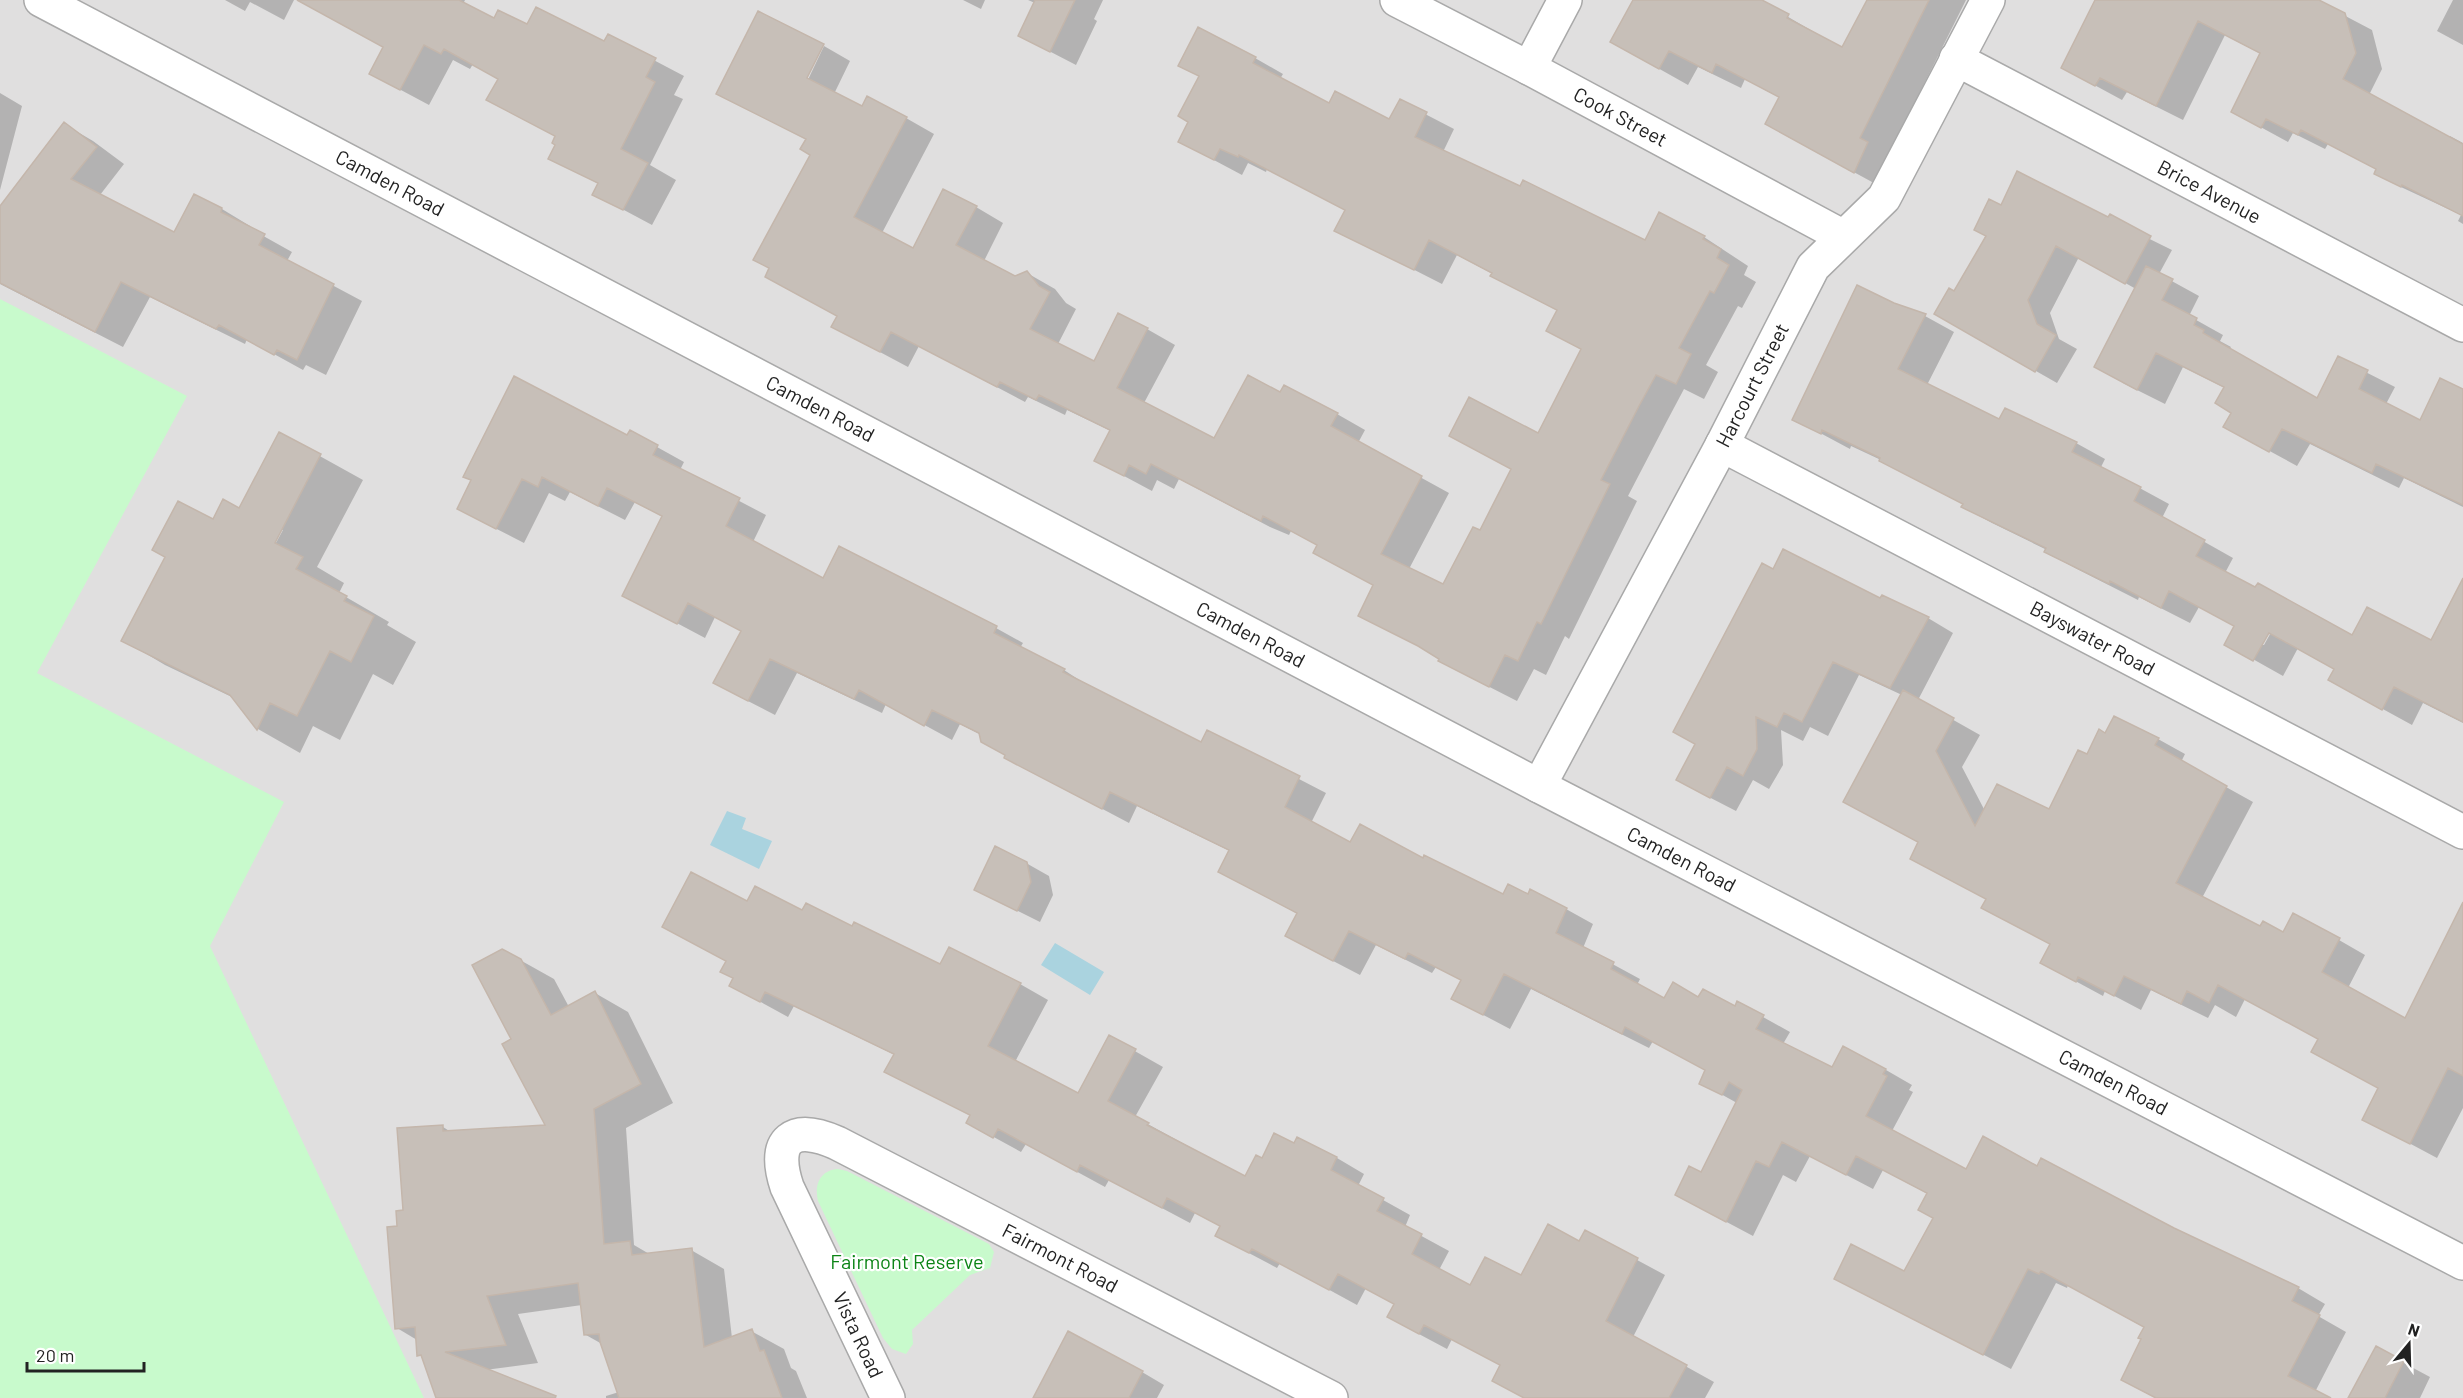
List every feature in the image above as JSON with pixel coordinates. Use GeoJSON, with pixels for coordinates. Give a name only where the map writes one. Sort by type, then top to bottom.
{"type":"FeatureCollection","features":[{"type":"Feature","properties":{"kind":"street","name":"Camden Road"},"geometry":{"type":"LineString","coordinates":[[41,0],[1539,786],[2463,1263]]}},
{"type":"Feature","properties":{"kind":"street","name":"Cook Street"},"geometry":{"type":"LineString","coordinates":[[1397,0],[1842,236]]}},
{"type":"Feature","properties":{"kind":"street"},"geometry":{"type":"LineString","coordinates":[[1529,68],[1565,0]]}},
{"type":"Feature","properties":{"kind":"street","name":"Harcourt Street"},"geometry":{"type":"LineString","coordinates":[[1539,786],[1722,445],[1811,269],[1842,236],[1884,198],[1988,0]]}},
{"type":"Feature","properties":{"kind":"street","name":"Brice Avenue"},"geometry":{"type":"LineString","coordinates":[[1956,59],[2463,325]]}},
{"type":"Feature","properties":{"kind":"street","name":"Bayswater Road"},"geometry":{"type":"LineString","coordinates":[[1722,445],[2463,832]]}},
{"type":"Feature","properties":{"kind":"street","name":"Fairmont Road"},"geometry":{"type":"LineString","coordinates":[[787,1139],[798,1134],[810,1134],[837,1143],[1331,1398]]}},
{"type":"Feature","properties":{"kind":"street","name":"Vista Road"},"geometry":{"type":"LineString","coordinates":[[787,1139],[782,1150],[781,1161],[787,1187],[888,1398]]}},
{"type":"Feature","properties":{"kind":"shaded area"},"geometry":{"type":"Polygon","coordinates":[[[0,0],[2463,0],[2463,1398],[0,1398],[0,0]]]}},
{"type":"Feature","properties":{"kind":"green space"},"geometry":{"type":"Polygon","coordinates":[[[0,299],[187,396],[37,673],[284,802],[210,946],[424,1398],[0,1398],[0,299]]]}},
{"type":"Feature","properties":{"kind":"green space","name":"Fairmont Reserve"},"geometry":{"type":"Polygon","coordinates":[[[838,1169],[847,1171],[989,1244],[994,1252],[990,1268],[970,1275],[912,1330],[913,1344],[906,1354],[892,1349],[883,1338],[818,1201],[817,1189],[820,1179],[827,1172],[838,1169]]]}},
{"type":"Feature","properties":{"kind":"water"},"geometry":{"type":"Polygon","coordinates":[[[727,811],[746,818],[742,829],[772,841],[759,869],[710,845],[727,811]]]}},
{"type":"Feature","properties":{"kind":"water"},"geometry":{"type":"Polygon","coordinates":[[[1055,943],[1104,972],[1090,995],[1041,965],[1055,943]]]}},
{"type":"Feature","properties":{"kind":"building"},"geometry":{"type":"Polygon","coordinates":[[[297,0],[459,0],[494,18],[498,10],[527,24],[536,7],[604,41],[608,34],[656,58],[646,77],[655,82],[621,149],[648,163],[623,210],[592,195],[598,183],[548,159],[555,145],[552,143],[555,136],[486,100],[498,79],[444,49],[441,54],[424,45],[400,90],[369,74],[383,47],[297,0]]]}},
{"type":"Feature","properties":{"kind":"building"},"geometry":{"type":"Polygon","coordinates":[[[1035,0],[1075,0],[1050,52],[1018,36],[1035,0]]]}},
{"type":"Feature","properties":{"kind":"building"},"geometry":{"type":"Polygon","coordinates":[[[1633,0],[1762,0],[1789,14],[1787,18],[1842,47],[1867,0],[1929,0],[1860,138],[1868,142],[1854,173],[1765,124],[1779,97],[1716,64],[1712,73],[1669,51],[1659,69],[1610,42],[1633,0]]]}},
{"type":"Feature","properties":{"kind":"building"},"geometry":{"type":"Polygon","coordinates":[[[2095,0],[2319,0],[2345,13],[2356,53],[2343,79],[2463,144],[2463,216],[2402,185],[2401,187],[2374,174],[2376,169],[2301,130],[2298,135],[2266,119],[2261,128],[2231,112],[2260,53],[2198,21],[2156,106],[2100,78],[2095,86],[2061,68],[2095,0]]]}},
{"type":"Feature","properties":{"kind":"building"},"geometry":{"type":"Polygon","coordinates":[[[758,11],[824,44],[807,78],[862,106],[867,96],[907,117],[854,217],[913,248],[943,189],[977,206],[956,245],[1015,276],[1027,271],[1039,286],[1050,292],[1030,329],[1094,361],[1118,313],[1148,328],[1117,388],[1214,438],[1248,375],[1280,392],[1284,385],[1338,413],[1331,426],[1422,476],[1381,554],[1443,584],[1473,527],[1480,530],[1511,469],[1449,436],[1469,397],[1538,433],[1581,349],[1546,331],[1557,310],[1490,276],[1492,273],[1429,240],[1414,270],[1334,231],[1345,210],[1239,155],[1238,157],[1220,149],[1214,160],[1178,142],[1188,122],[1178,116],[1199,76],[1178,66],[1198,27],[1256,57],[1253,63],[1329,103],[1335,91],[1389,119],[1400,99],[1427,112],[1415,137],[1520,186],[1523,180],[1645,240],[1659,212],[1705,236],[1703,239],[1721,249],[1717,258],[1729,265],[1714,293],[1710,291],[1679,348],[1691,354],[1676,384],[1656,375],[1639,406],[1601,480],[1610,484],[1541,624],[1537,622],[1518,661],[1505,655],[1489,687],[1438,661],[1439,659],[1418,646],[1358,616],[1373,585],[1313,553],[1317,545],[1263,516],[1261,521],[1151,464],[1146,474],[1129,465],[1124,476],[1094,461],[1110,430],[1039,395],[1036,400],[1000,382],[997,387],[891,332],[880,352],[831,327],[837,316],[765,277],[769,268],[753,260],[810,155],[800,149],[806,139],[716,94],[758,11]]]}},
{"type":"Feature","properties":{"kind":"building"},"geometry":{"type":"Polygon","coordinates":[[[64,122],[97,147],[71,179],[174,232],[194,194],[222,208],[221,212],[265,234],[259,245],[334,284],[297,360],[277,350],[274,355],[219,325],[216,329],[121,282],[95,332],[0,283],[0,206],[64,122]]]}},
{"type":"Feature","properties":{"kind":"building"},"geometry":{"type":"Polygon","coordinates":[[[2017,171],[2108,217],[2110,214],[2151,236],[2125,284],[2056,246],[2028,300],[2037,324],[2056,335],[2035,372],[1934,314],[1949,288],[1954,291],[1986,236],[1974,230],[1989,199],[2001,205],[2017,171]]]}},
{"type":"Feature","properties":{"kind":"building"},"geometry":{"type":"Polygon","coordinates":[[[2146,266],[2173,279],[2162,300],[2197,318],[2194,325],[2204,330],[2203,333],[2317,398],[2338,356],[2368,370],[2359,389],[2420,420],[2440,378],[2463,389],[2463,505],[2376,464],[2372,473],[2282,429],[2269,452],[2223,427],[2231,413],[2215,403],[2224,387],[2156,353],[2137,390],[2094,367],[2146,266]]]}},
{"type":"Feature","properties":{"kind":"building"},"geometry":{"type":"Polygon","coordinates":[[[1857,285],[1894,303],[1926,314],[1898,369],[1999,419],[2005,408],[2077,442],[2072,452],[2141,487],[2134,501],[2205,540],[2196,556],[2255,587],[2258,583],[2352,635],[2367,607],[2431,640],[2463,578],[2463,722],[2394,687],[2382,710],[2328,680],[2334,669],[2269,633],[2253,661],[2224,645],[2234,626],[2169,591],[2161,608],[2110,581],[2109,584],[2044,552],[2046,548],[1961,507],[1963,504],[1879,461],[1880,458],[1822,430],[1821,434],[1792,420],[1857,285]]]}},
{"type":"Feature","properties":{"kind":"building"},"geometry":{"type":"Polygon","coordinates":[[[514,376],[627,435],[630,430],[658,445],[653,455],[740,498],[726,526],[823,578],[839,546],[997,626],[994,633],[1065,669],[1063,672],[1201,742],[1207,730],[1300,776],[1285,807],[1350,842],[1360,824],[1423,858],[1424,855],[1503,894],[1508,884],[1528,894],[1530,889],[1567,908],[1556,933],[1614,962],[1611,969],[1664,998],[1673,982],[1698,997],[1703,989],[1735,1006],[1737,1001],[1764,1015],[1756,1029],[1832,1067],[1843,1046],[1886,1069],[1883,1074],[1887,1076],[1866,1116],[1966,1169],[1983,1136],[2037,1166],[2041,1158],[2174,1228],[2299,1287],[2292,1301],[2320,1315],[2288,1376],[2331,1398],[2156,1398],[2121,1380],[2141,1339],[2138,1338],[2144,1327],[2041,1271],[2039,1274],[2028,1269],[1983,1355],[1834,1279],[1851,1244],[1904,1271],[1933,1218],[1918,1210],[1927,1193],[1856,1156],[1846,1175],[1782,1142],[1769,1167],[1756,1161],[1726,1222],[1675,1195],[1689,1166],[1701,1172],[1742,1090],[1729,1082],[1722,1095],[1699,1084],[1705,1070],[1625,1027],[1622,1034],[1504,974],[1483,1015],[1451,999],[1461,980],[1408,953],[1405,959],[1349,931],[1333,961],[1285,936],[1297,913],[1218,872],[1229,850],[1110,792],[1102,809],[1004,758],[1005,755],[981,742],[979,733],[932,710],[924,726],[859,690],[854,699],[770,659],[748,701],[713,683],[741,631],[688,603],[677,624],[622,596],[662,516],[607,488],[598,506],[542,477],[538,487],[522,479],[496,529],[457,509],[471,480],[463,477],[514,376]]]}},
{"type":"Feature","properties":{"kind":"building"},"geometry":{"type":"Polygon","coordinates":[[[279,432],[321,454],[275,543],[303,557],[296,569],[347,596],[344,601],[374,616],[351,662],[330,651],[297,716],[270,703],[257,730],[230,695],[121,641],[165,557],[152,550],[178,501],[213,519],[223,499],[239,508],[279,432]]]}},
{"type":"Feature","properties":{"kind":"building"},"geometry":{"type":"Polygon","coordinates":[[[1783,549],[1880,598],[1882,595],[1929,617],[1890,688],[1833,662],[1802,722],[1784,713],[1777,727],[1756,717],[1757,749],[1743,776],[1727,767],[1710,798],[1676,780],[1695,744],[1673,732],[1762,563],[1773,569],[1783,549]]]}},
{"type":"Feature","properties":{"kind":"building"},"geometry":{"type":"Polygon","coordinates":[[[1903,690],[1954,718],[1936,751],[1975,826],[1997,784],[2049,809],[2078,750],[2087,754],[2099,729],[2105,733],[2114,716],[2159,738],[2155,745],[2227,786],[2176,883],[2260,926],[2263,921],[2283,932],[2293,913],[2340,938],[2322,972],[2405,1018],[2463,902],[2463,1076],[2448,1068],[2410,1144],[2362,1120],[2378,1088],[2311,1052],[2318,1039],[2218,985],[2209,1003],[2187,991],[2181,1004],[2124,976],[2114,996],[2078,977],[2076,982],[2040,963],[2050,944],[1981,908],[1986,899],[1910,859],[1918,842],[1843,802],[1903,690]]]}},
{"type":"Feature","properties":{"kind":"building"},"geometry":{"type":"Polygon","coordinates":[[[995,846],[1027,862],[1031,882],[1017,911],[974,890],[995,846]]]}},
{"type":"Feature","properties":{"kind":"building"},"geometry":{"type":"Polygon","coordinates":[[[691,872],[747,901],[755,886],[802,910],[806,903],[852,926],[854,922],[940,964],[949,947],[1021,983],[988,1046],[1078,1093],[1109,1035],[1136,1049],[1108,1101],[1149,1123],[1147,1125],[1245,1176],[1256,1155],[1262,1158],[1274,1133],[1294,1143],[1297,1137],[1337,1157],[1331,1170],[1384,1198],[1377,1211],[1422,1234],[1412,1254],[1470,1285],[1485,1257],[1521,1275],[1548,1224],[1579,1241],[1585,1230],[1638,1258],[1606,1321],[1687,1365],[1669,1398],[1524,1398],[1492,1381],[1500,1365],[1424,1325],[1419,1334],[1387,1317],[1394,1304],[1338,1274],[1329,1290],[1252,1249],[1249,1253],[1215,1236],[1220,1226],[1167,1198],[1162,1208],[1080,1165],[1077,1172],[998,1129],[993,1138],[966,1123],[970,1115],[884,1072],[894,1054],[765,992],[760,1002],[729,986],[733,978],[720,972],[726,961],[662,927],[691,872]]]}},
{"type":"Feature","properties":{"kind":"building"},"geometry":{"type":"Polygon","coordinates":[[[502,949],[521,959],[551,1015],[595,991],[641,1084],[594,1109],[604,1244],[630,1241],[632,1255],[692,1248],[704,1347],[752,1329],[760,1351],[764,1350],[782,1398],[619,1398],[599,1334],[584,1335],[578,1283],[487,1296],[506,1345],[445,1352],[556,1396],[555,1398],[436,1398],[421,1355],[417,1356],[415,1327],[395,1329],[387,1227],[397,1226],[396,1211],[403,1210],[397,1128],[443,1125],[443,1131],[545,1125],[502,1044],[511,1039],[472,965],[502,949]]]}},
{"type":"Feature","properties":{"kind":"building"},"geometry":{"type":"Polygon","coordinates":[[[1068,1331],[1143,1371],[1129,1398],[1033,1398],[1068,1331]]]}},
{"type":"Feature","properties":{"kind":"building"},"geometry":{"type":"Polygon","coordinates":[[[2376,1346],[2404,1361],[2385,1398],[2348,1398],[2376,1346]]]}}]}
